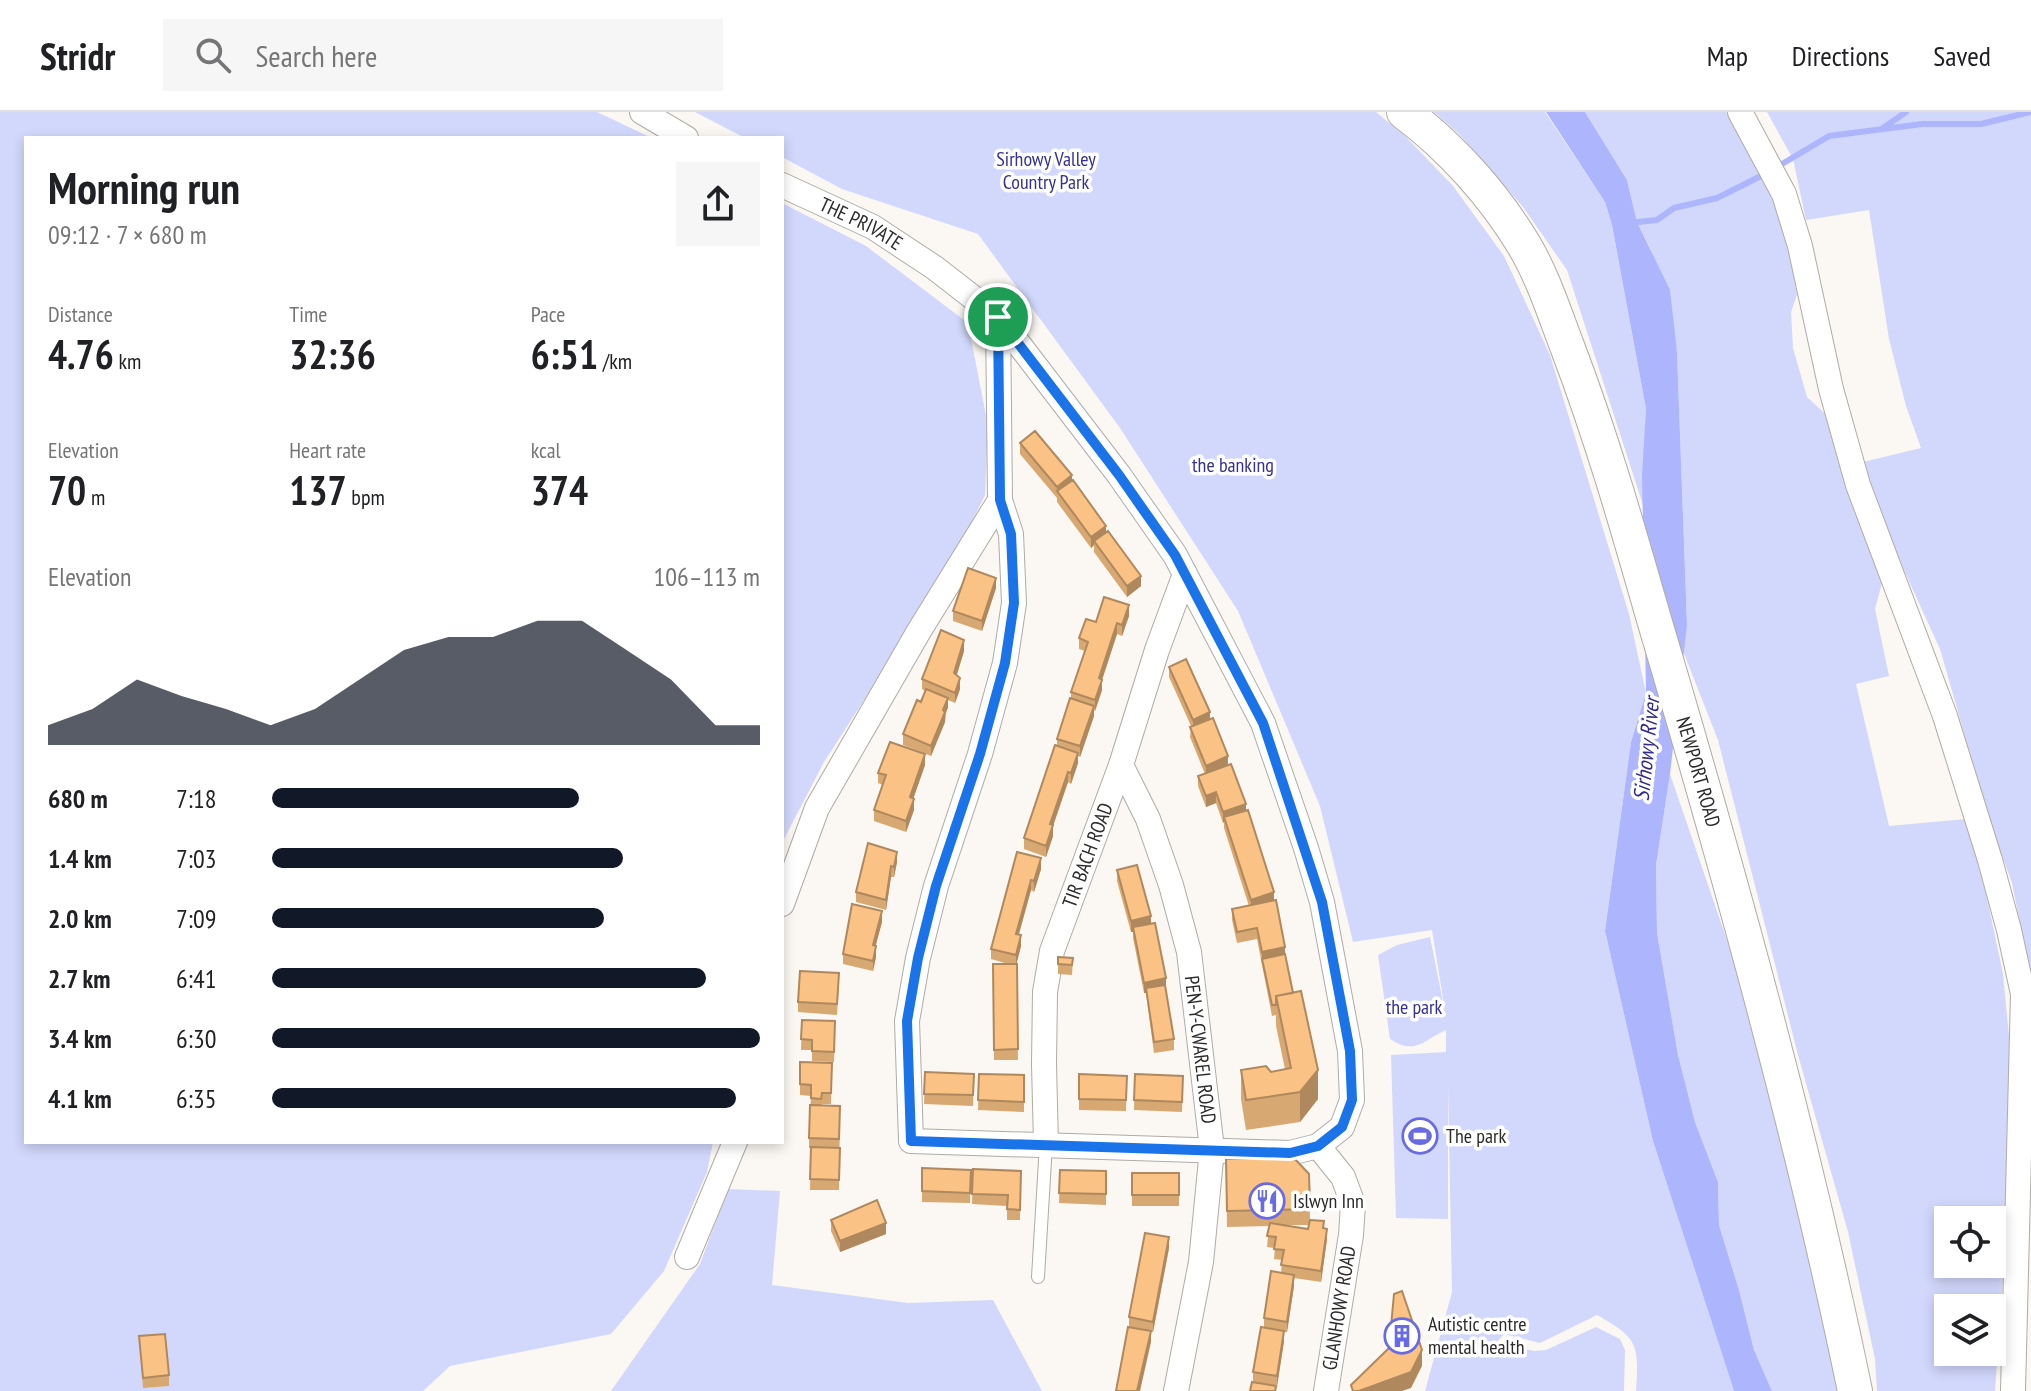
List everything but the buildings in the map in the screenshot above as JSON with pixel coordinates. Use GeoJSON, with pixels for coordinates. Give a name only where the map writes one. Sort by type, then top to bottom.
{"type":"FeatureCollection","features":[{"type":"Feature","properties":{"kind":"main road","name":"NEWPORT ROAD"},"geometry":{"type":"LineString","coordinates":[[1404,112],[1428,129],[1482,187],[1524,244],[1545,288],[1594,416],[1694,753],[1825,1247],[1855,1391]]}},
{"type":"Feature","properties":{"kind":"street"},"geometry":{"type":"LineString","coordinates":[[642,112],[683,136]]}},
{"type":"Feature","properties":{"kind":"street"},"geometry":{"type":"LineString","coordinates":[[1740,112],[1784,194],[1800,246],[1831,389],[1858,485],[1945,716],[2009,930],[2023,994],[2013,1391]]}},
{"type":"Feature","properties":{"kind":"street","name":"THE PRIVATE"},"geometry":{"type":"LineString","coordinates":[[784,186],[873,227],[935,268],[998,317]]}},
{"type":"Feature","properties":{"kind":"street"},"geometry":{"type":"LineString","coordinates":[[998,317],[1119,475],[1185,574],[1263,723],[1322,902],[1350,1051],[1352,1100],[1342,1127],[1318,1146],[1290,1153],[911,1141],[907,1021],[918,958],[936,886],[980,754],[1005,663],[1014,603],[1011,534],[1000,500],[998,317]]}},
{"type":"Feature","properties":{"kind":"street"},"geometry":{"type":"LineString","coordinates":[[784,899],[817,808],[919,631],[1000,500]]}},
{"type":"Feature","properties":{"kind":"street","name":"TIR BACH ROAD"},"geometry":{"type":"LineString","coordinates":[[1046,1144],[1045,992],[1052,951],[1121,765],[1157,650],[1185,574]]}},
{"type":"Feature","properties":{"kind":"street","name":"PEN-Y-CWAREL ROAD"},"geometry":{"type":"LineString","coordinates":[[1121,765],[1148,819],[1171,885],[1189,952],[1212,1149],[1201,1262],[1176,1391]]}},
{"type":"Feature","properties":{"kind":"street"},"geometry":{"type":"LineString","coordinates":[[687,1257],[734,1144]]}},
{"type":"Feature","properties":{"kind":"street","name":"GLANHOWY ROAD"},"geometry":{"type":"LineString","coordinates":[[1318,1146],[1343,1177],[1353,1204],[1351,1235],[1326,1391]]}},
{"type":"Feature","properties":{"kind":"lane"},"geometry":{"type":"LineString","coordinates":[[1038,1277],[1046,1144]]}},
{"type":"Feature","properties":{"kind":"green space"},"geometry":{"type":"Polygon","coordinates":[[[0,112],[597,112],[648,136],[24,136],[24,1144],[713,1144],[707,1172],[664,1271],[611,1334],[450,1366],[423,1391],[0,1391],[0,112]]]}},
{"type":"Feature","properties":{"kind":"green space"},"geometry":{"type":"Polygon","coordinates":[[[695,112],[1376,112],[1406,137],[1453,186],[1504,256],[1550,355],[1629,614],[1646,693],[1631,742],[1605,931],[1653,1141],[1734,1391],[1636,1391],[1637,1363],[1633,1344],[1621,1330],[1597,1315],[1540,1343],[1504,1334],[1497,1342],[1534,1351],[1546,1350],[1596,1327],[1620,1339],[1625,1350],[1624,1391],[1425,1391],[1452,1292],[1448,1085],[1448,1219],[1396,1218],[1391,1055],[1446,1052],[1446,1030],[1413,1046],[1390,1039],[1378,955],[1397,945],[1430,937],[1446,1017],[1432,930],[1353,942],[1320,806],[1238,611],[1120,428],[978,234],[842,189],[784,158],[784,136],[741,136],[695,112]]]}},
{"type":"Feature","properties":{"kind":"green space"},"geometry":{"type":"Polygon","coordinates":[[[1434,112],[1545,112],[1605,202],[1646,409],[1643,505],[1567,270],[1523,207],[1459,134],[1434,112]]]}},
{"type":"Feature","properties":{"kind":"green space"},"geometry":{"type":"Polygon","coordinates":[[[1585,112],[1726,112],[1765,173],[1787,237],[1797,295],[1791,312],[1793,348],[1807,397],[1832,420],[1883,579],[1875,609],[1889,676],[1856,684],[1889,826],[1966,819],[2003,974],[2011,1057],[2006,1234],[2006,1206],[1934,1206],[1934,1278],[2003,1278],[2002,1294],[1934,1294],[1934,1366],[1997,1366],[1995,1391],[1877,1391],[1875,1359],[1848,1232],[1798,1055],[1718,740],[1683,651],[1687,625],[1677,352],[1651,250],[1637,222],[1627,180],[1585,112]]]}},
{"type":"Feature","properties":{"kind":"green space"},"geometry":{"type":"Polygon","coordinates":[[[1767,112],[2031,112],[2031,978],[2012,883],[1990,823],[1940,649],[1897,555],[1863,462],[1921,448],[1906,406],[1889,339],[1869,210],[1806,220],[1793,159],[1767,112]]]}},
{"type":"Feature","properties":{"kind":"green space"},"geometry":{"type":"Polygon","coordinates":[[[784,204],[866,246],[968,323],[988,426],[985,495],[950,567],[824,762],[784,839],[784,204]]]}},
{"type":"Feature","properties":{"kind":"green space"},"geometry":{"type":"Polygon","coordinates":[[[1670,774],[1730,949],[1793,1171],[1840,1391],[1772,1391],[1754,1350],[1719,1225],[1718,1182],[1695,1122],[1678,1055],[1657,933],[1656,865],[1670,774]]]}},
{"type":"Feature","properties":{"kind":"green space"},"geometry":{"type":"Polygon","coordinates":[[[728,1189],[780,1191],[772,1285],[908,1303],[993,1300],[1042,1391],[611,1391],[700,1264],[728,1189]]]}},
{"type":"Feature","properties":{"kind":"water","name":"Sirhowy River"},"geometry":{"type":"Polygon","coordinates":[[[1546,112],[1585,112],[1627,180],[1637,222],[1670,290],[1677,352],[1687,625],[1656,865],[1657,933],[1678,1055],[1695,1122],[1718,1182],[1719,1225],[1754,1350],[1772,1391],[1734,1391],[1653,1141],[1605,931],[1631,742],[1646,693],[1642,475],[1646,409],[1605,202],[1546,112]]]}},
{"type":"Feature","properties":{"kind":"waterway"},"geometry":{"type":"LineString","coordinates":[[1883,128],[1906,112]]}},
{"type":"Feature","properties":{"kind":"waterway"},"geometry":{"type":"LineString","coordinates":[[1777,167],[1829,136],[1922,124],[1981,124],[2030,112]]}},
{"type":"Feature","properties":{"kind":"waterway"},"geometry":{"type":"LineString","coordinates":[[1629,223],[1657,220],[1674,208],[1717,198],[1767,173]]}},
{"type":"Feature","properties":{"kind":"place","name":"The park"},"geometry":{"type":"Point","coordinates":[1420,1136]}},
{"type":"Feature","properties":{"kind":"place","name":"Islwyn Inn"},"geometry":{"type":"Point","coordinates":[1267,1201]}},
{"type":"Feature","properties":{"kind":"place","name":"Autistic centre mental health"},"geometry":{"type":"Point","coordinates":[1402,1336]}},
{"type":"Feature","properties":{"kind":"route"},"geometry":{"type":"LineString","coordinates":[[998,317],[1119,475],[1175,555],[1263,723],[1322,902],[1350,1051],[1352,1100],[1342,1127],[1318,1146],[1290,1153],[911,1141],[907,1021],[918,958],[936,886],[980,754],[1005,663],[1014,603],[1011,534],[1000,500],[998,317]]}},
{"type":"Feature","properties":{"kind":"park label","name":"Sirhowy Valley Country Park"},"geometry":{"type":"Point","coordinates":[1046,170]}},
{"type":"Feature","properties":{"kind":"park label","name":"the banking"},"geometry":{"type":"Point","coordinates":[1233,465]}},
{"type":"Feature","properties":{"kind":"park label","name":"the park"},"geometry":{"type":"Point","coordinates":[1414,1007]}}]}
